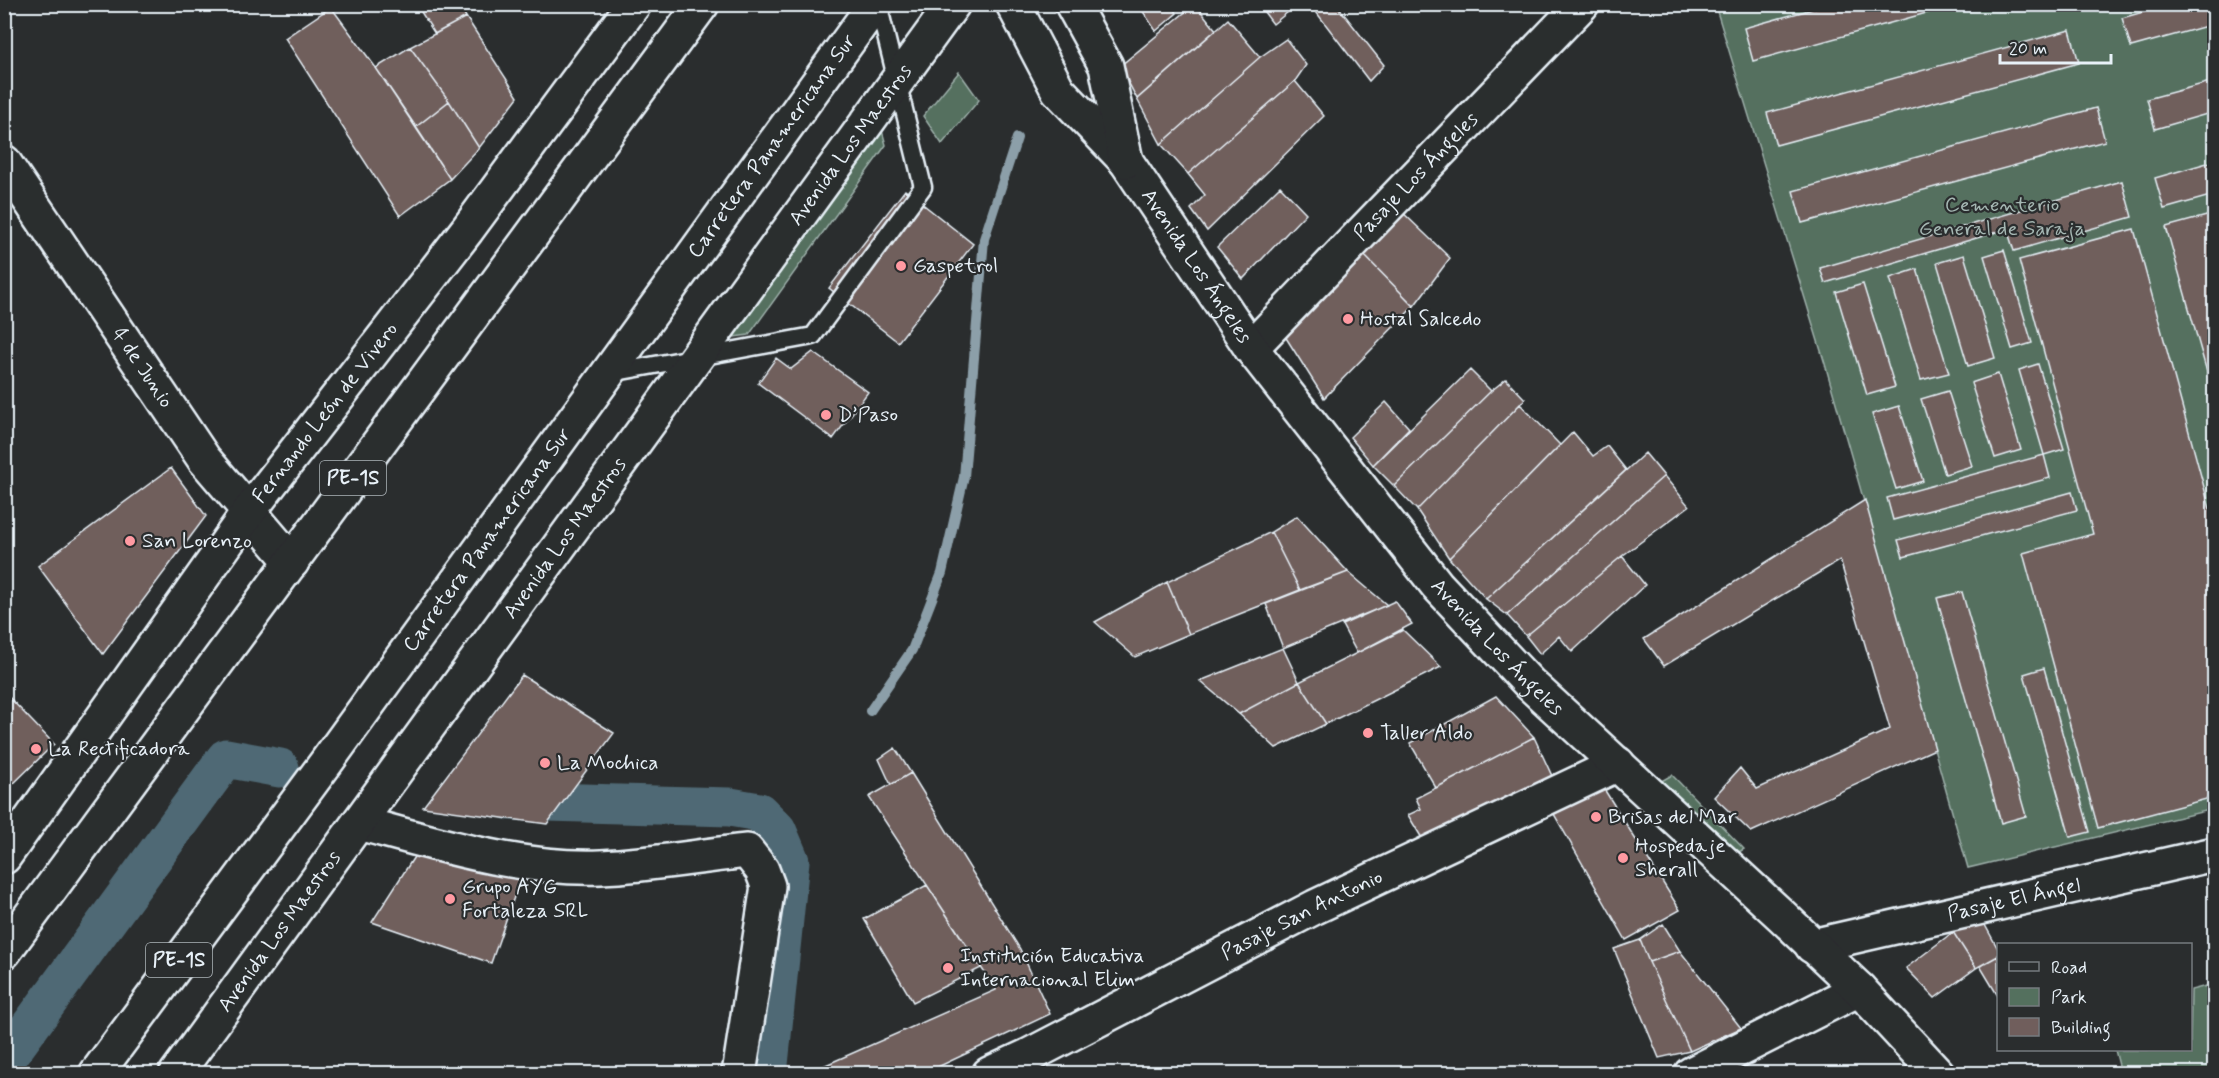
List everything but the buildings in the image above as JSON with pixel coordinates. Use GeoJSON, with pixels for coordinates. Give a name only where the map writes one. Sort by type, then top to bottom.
{"type":"FeatureCollection","features":[{"type":"Feature","properties":{"kind":"main road","name":"Fernando León de Vivero"},"geometry":{"type":"LineString","coordinates":[[4,857],[250,510],[467,230],[634,4]]}},
{"type":"Feature","properties":{"kind":"main road","name":"PE-1S"},"geometry":{"type":"LineString","coordinates":[[4,952],[702,4]]}},
{"type":"Feature","properties":{"kind":"main road","name":"Carretera Panamericana Sur"},"geometry":{"type":"LineString","coordinates":[[96,1074],[325,764],[877,4]]}},
{"type":"Feature","properties":{"kind":"main road","name":"Avenida Los Maestros"},"geometry":{"type":"LineString","coordinates":[[176,1074],[952,4]]}},
{"type":"Feature","properties":{"kind":"main road","name":"Avenida Los Ángeles"},"geometry":{"type":"LineString","coordinates":[[1013,4],[1058,90],[1126,160],[1251,348],[1437,585],[1530,684],[1859,989],[1938,1074]]}},
{"type":"Feature","properties":{"kind":"main road","name":"Avenida Los Ángeles"},"geometry":{"type":"LineString","coordinates":[[1072,4],[1106,66],[1126,160]]}},
{"type":"Feature","properties":{"kind":"main road","name":"Pasaje Los Ángeles"},"geometry":{"type":"LineString","coordinates":[[1251,348],[1582,4]]}},
{"type":"Feature","properties":{"kind":"main road","name":"4 de Junio"},"geometry":{"type":"LineString","coordinates":[[4,162],[204,459],[250,510],[292,562]]}},
{"type":"Feature","properties":{"kind":"main road","name":"Pasaje San Antonio"},"geometry":{"type":"LineString","coordinates":[[988,1074],[1033,1065],[1315,908],[1618,764]]}},
{"type":"Feature","properties":{"kind":"main road"},"geometry":{"type":"LineString","coordinates":[[359,823],[456,849],[534,864],[601,867],[747,851],[762,870],[768,886],[739,1074]]}},
{"type":"Feature","properties":{"kind":"main road","name":"Pasaje El Ángel"},"geometry":{"type":"LineString","coordinates":[[1812,946],[2214,854]]}},
{"type":"Feature","properties":{"kind":"main road"},"geometry":{"type":"LineString","coordinates":[[1691,1074],[1859,989]]}},
{"type":"Feature","properties":{"kind":"lane"},"geometry":{"type":"LineString","coordinates":[[607,374],[813,336],[923,187],[877,4]]}},
{"type":"Feature","properties":{"kind":"green space","name":"Cementerio General de Saraja"},"geometry":{"type":"Polygon","coordinates":[[[1715,5],[2214,5],[2214,809],[1968,868],[1825,364],[1715,5]]]}},
{"type":"Feature","properties":{"kind":"green space"},"geometry":{"type":"Polygon","coordinates":[[[959,72],[979,100],[942,144],[923,116],[959,72]]]}},
{"type":"Feature","properties":{"kind":"green space"},"geometry":{"type":"Polygon","coordinates":[[[881,127],[886,145],[749,335],[726,338],[881,127]]]}},
{"type":"Feature","properties":{"kind":"green space"},"geometry":{"type":"Polygon","coordinates":[[[1672,775],[1744,849],[1732,856],[1658,783],[1672,775]]]}},
{"type":"Feature","properties":{"kind":"green space"},"geometry":{"type":"Polygon","coordinates":[[[2214,984],[2214,1072],[2121,1073],[2115,1051],[2192,1051],[2192,990],[2214,984]]]}},
{"type":"Feature","properties":{"kind":"waterway"},"geometry":{"type":"LineString","coordinates":[[870,711],[912,650],[942,573],[964,477],[984,239],[1017,138]]}},
{"type":"Feature","properties":{"kind":"waterway"},"geometry":{"type":"LineString","coordinates":[[4,1062],[226,758],[280,768]]}},
{"type":"Feature","properties":{"kind":"waterway"},"geometry":{"type":"LineString","coordinates":[[510,801],[730,807],[759,812],[777,830],[790,861],[768,1074]]}},
{"type":"Feature","properties":{"kind":"place","name":"Gaspetrol"},"geometry":{"type":"Point","coordinates":[901,266]}},
{"type":"Feature","properties":{"kind":"place","name":"Hostal Salcedo"},"geometry":{"type":"Point","coordinates":[1348,319]}},
{"type":"Feature","properties":{"kind":"place","name":"D’Paso"},"geometry":{"type":"Point","coordinates":[826,415]}},
{"type":"Feature","properties":{"kind":"place","name":"San Lorenzo"},"geometry":{"type":"Point","coordinates":[130,541]}},
{"type":"Feature","properties":{"kind":"place","name":"Taller Aldo"},"geometry":{"type":"Point","coordinates":[1368,733]}},
{"type":"Feature","properties":{"kind":"place","name":"La Rectificadora"},"geometry":{"type":"Point","coordinates":[36,749]}},
{"type":"Feature","properties":{"kind":"place","name":"La Mochica"},"geometry":{"type":"Point","coordinates":[545,763]}},
{"type":"Feature","properties":{"kind":"place","name":"Brisas del Mar"},"geometry":{"type":"Point","coordinates":[1596,817]}},
{"type":"Feature","properties":{"kind":"place","name":"Hospedaje Sherall"},"geometry":{"type":"Point","coordinates":[1623,858]}},
{"type":"Feature","properties":{"kind":"place","name":"Grupo AYG Fortaleza SRL"},"geometry":{"type":"Point","coordinates":[450,899]}},
{"type":"Feature","properties":{"kind":"place","name":"Institución Educativa Internacional Elim"},"geometry":{"type":"Point","coordinates":[948,968]}}]}
